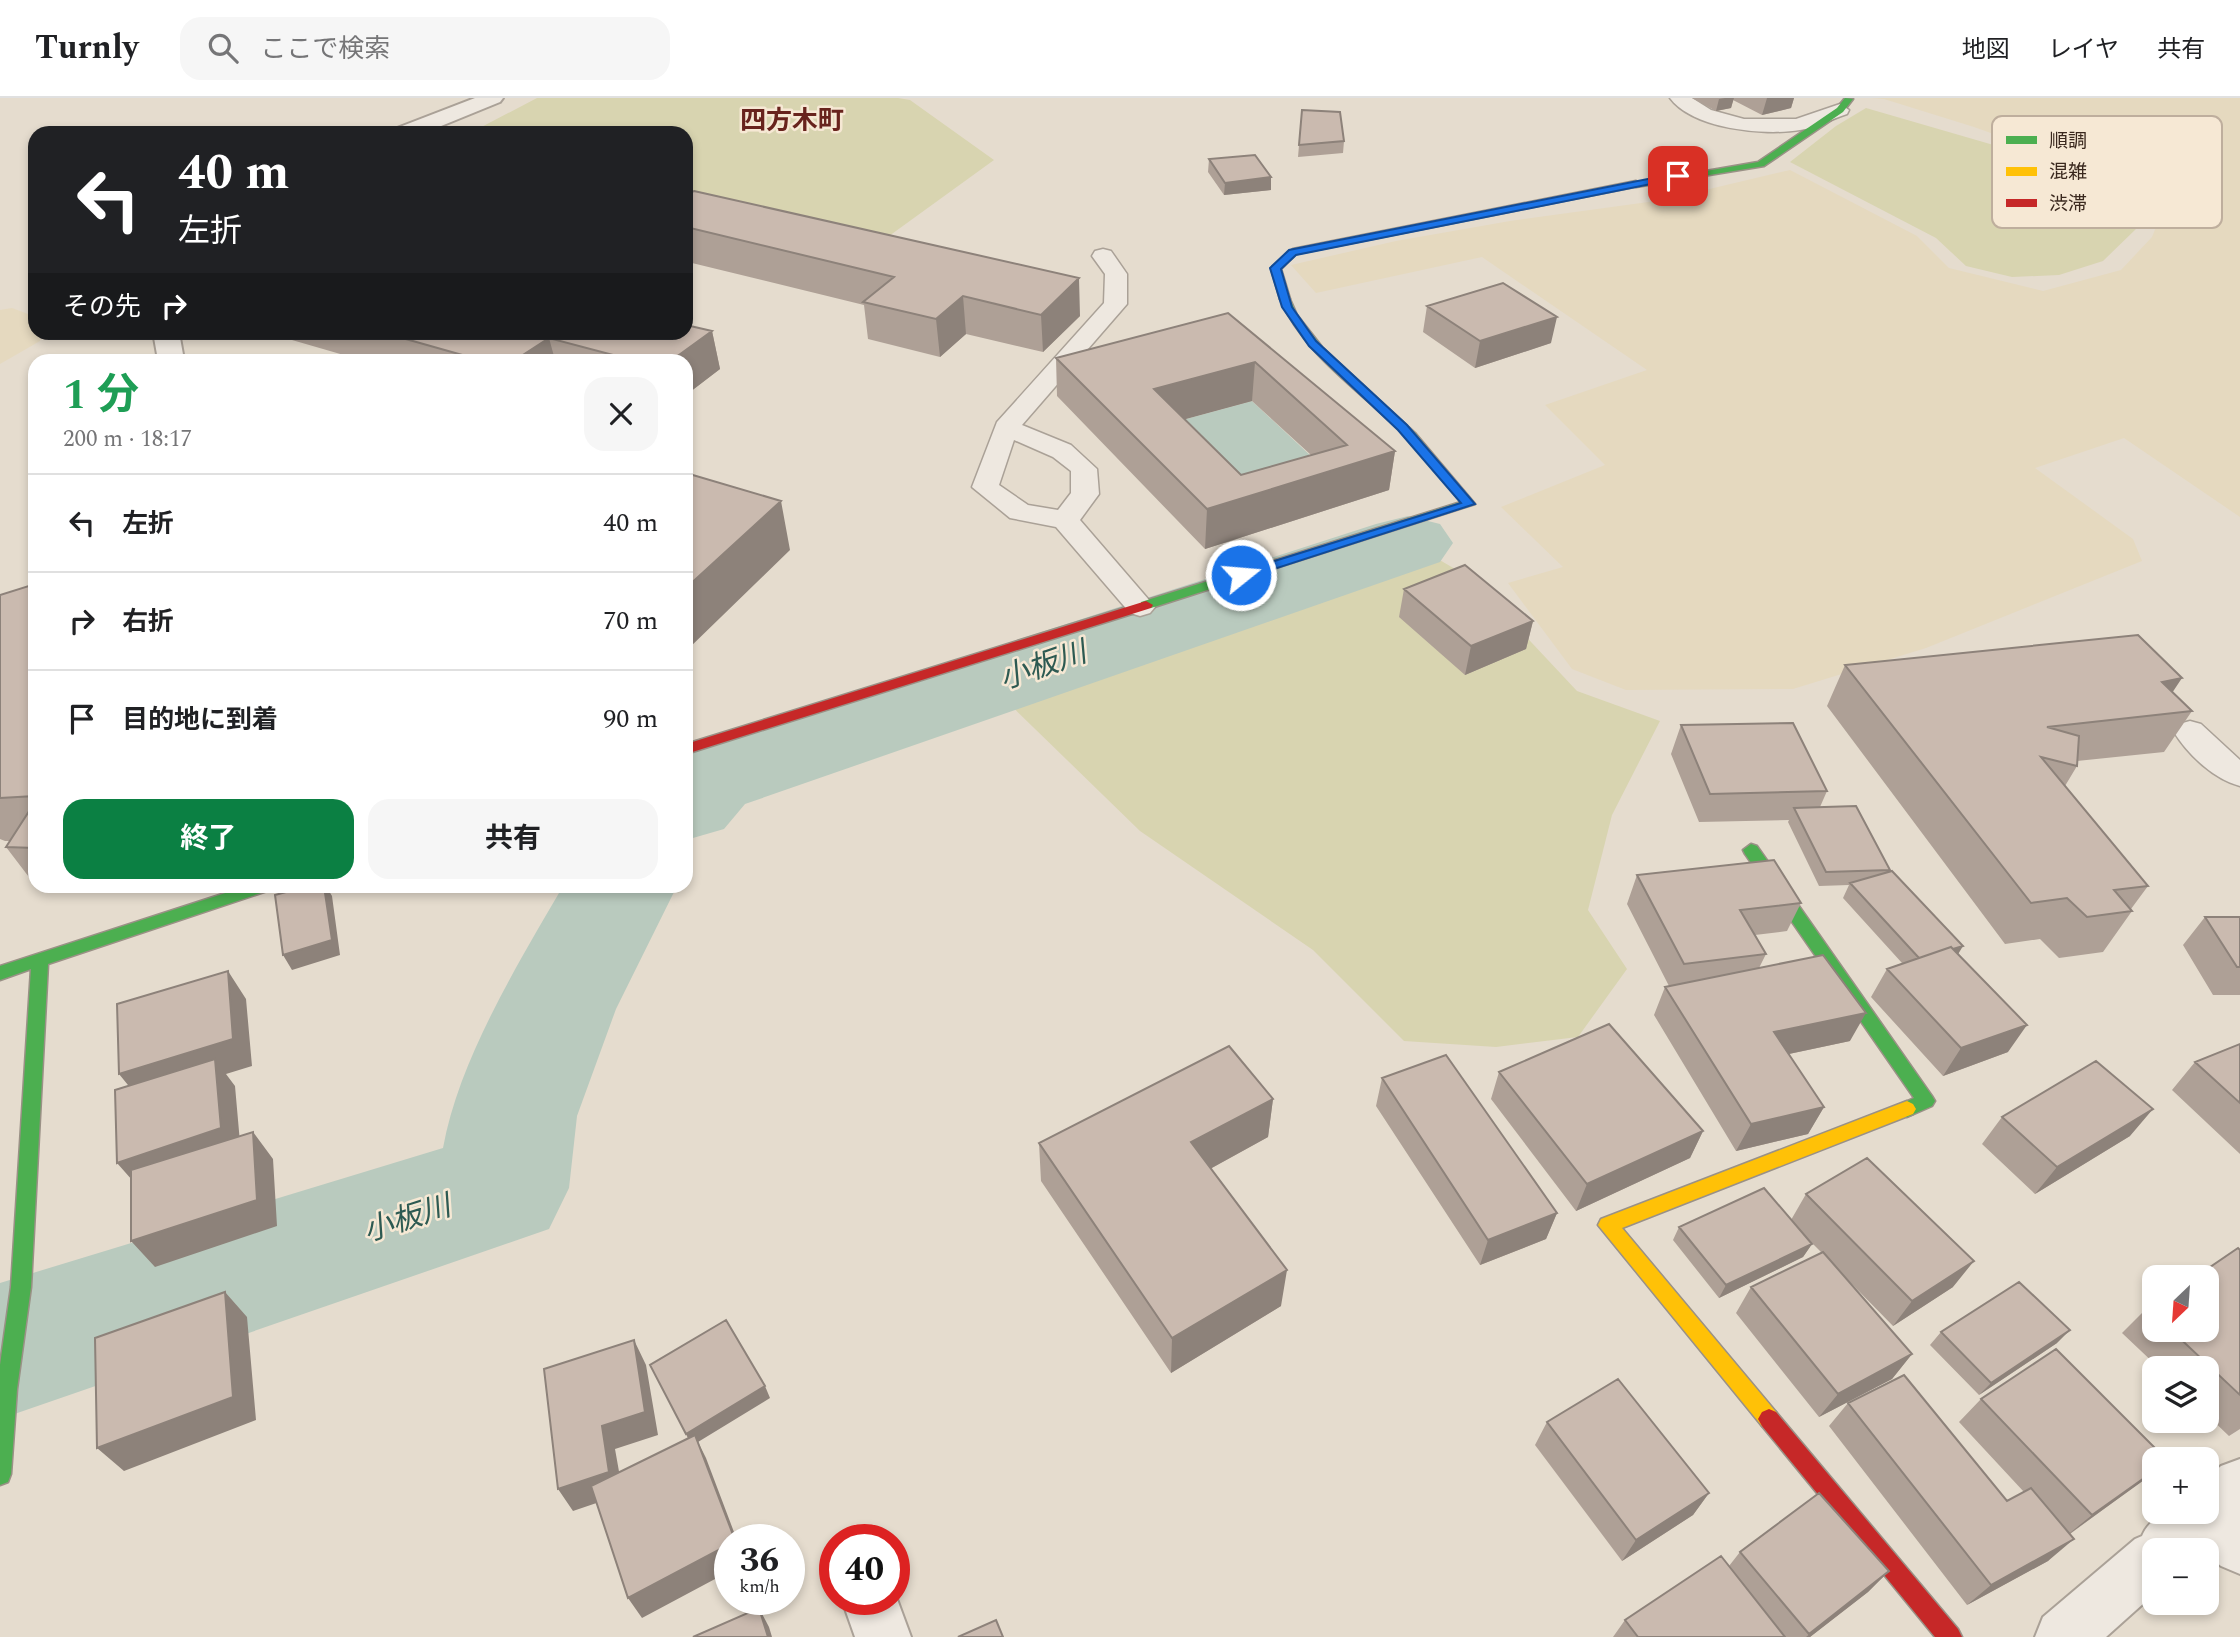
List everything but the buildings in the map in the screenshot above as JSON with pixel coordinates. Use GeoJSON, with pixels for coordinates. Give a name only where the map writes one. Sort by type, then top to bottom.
{"type":"FeatureCollection","features":[{"type":"Feature","properties":{"kind":"street"},"geometry":{"type":"LineString","coordinates":[[422,126],[492,98]]}},
{"type":"Feature","properties":{"kind":"street"},"geometry":{"type":"LineString","coordinates":[[693,747],[1469,504],[1402,427],[1312,343],[1287,307],[1276,268],[1293,252],[1486,212],[1705,171],[1761,164],[1845,104]]}},
{"type":"Feature","properties":{"kind":"street"},"geometry":{"type":"LineString","coordinates":[[1751,850],[1926,1101],[1608,1224],[1950,1637]]}},
{"type":"Feature","properties":{"kind":"street"},"geometry":{"type":"LineString","coordinates":[[0,973],[243,893]]}},
{"type":"Feature","properties":{"kind":"street"},"geometry":{"type":"LineString","coordinates":[[0,1474],[7,1390],[21,1287],[40,960]]}},
{"type":"Feature","properties":{"kind":"street"},"geometry":{"type":"LineString","coordinates":[[2063,1637],[2142,1568]]}},
{"type":"Feature","properties":{"kind":"street"},"geometry":{"type":"LineString","coordinates":[[875,1615],[883,1637]]}},
{"type":"Feature","properties":{"kind":"lane"},"geometry":{"type":"LineString","coordinates":[[1678,98],[1704,114],[1743,125],[1798,125],[1845,104]]}},
{"type":"Feature","properties":{"kind":"lane"},"geometry":{"type":"LineString","coordinates":[[1103,256],[1115,274],[1115,304],[1006,427],[985,487],[1020,512],[1065,520],[1140,607]]}},
{"type":"Feature","properties":{"kind":"lane"},"geometry":{"type":"LineString","coordinates":[[1006,427],[1062,452],[1084,469],[1085,494],[1065,520]]}},
{"type":"Feature","properties":{"kind":"lane"},"geometry":{"type":"LineString","coordinates":[[2190,732],[2222,765],[2240,775]]}},
{"type":"Feature","properties":{"kind":"shaded area"},"geometry":{"type":"Polygon","coordinates":[[[537,98],[898,98],[910,100],[994,160],[878,244],[693,200],[693,126],[483,126],[537,98]]]}},
{"type":"Feature","properties":{"kind":"shaded area"},"geometry":{"type":"Polygon","coordinates":[[[1871,98],[2240,98],[2240,517],[2124,438],[2035,468],[2133,539],[2142,561],[1926,648],[1793,689],[1626,690],[1572,669],[1508,583],[1563,567],[1501,507],[1605,465],[1545,405],[1647,370],[1482,257],[1316,293],[1291,265],[1396,241],[1510,221],[1663,200],[1790,170],[1917,236],[1949,268],[2043,291],[2121,270],[2152,237],[2156,228],[2222,228],[2222,116],[1992,116],[1992,133],[1884,99],[1871,98]]]}},
{"type":"Feature","properties":{"kind":"shaded area"},"geometry":{"type":"Polygon","coordinates":[[[1866,108],[1992,145],[1992,228],[2137,228],[2103,261],[2059,275],[2012,277],[1966,266],[1936,238],[1790,162],[1836,126],[1866,108]]]}},
{"type":"Feature","properties":{"kind":"shaded area"},"geometry":{"type":"Polygon","coordinates":[[[12,308],[28,314],[28,340],[40,340],[0,364],[0,310],[12,308]]]}},
{"type":"Feature","properties":{"kind":"shaded area"},"geometry":{"type":"Polygon","coordinates":[[[1252,401],[1342,485],[1238,515],[1153,428],[1252,401]]]}},
{"type":"Feature","properties":{"kind":"shaded area"},"geometry":{"type":"Polygon","coordinates":[[[1421,549],[1472,579],[1577,691],[1660,721],[1612,815],[1588,910],[1627,969],[1578,1037],[1496,1047],[1404,1041],[1313,950],[1140,831],[994,689],[1421,549]]]}},
{"type":"Feature","properties":{"kind":"waterway","name":"小板川"},"geometry":{"type":"LineString","coordinates":[[693,794],[708,778],[1408,543]]}},
{"type":"Feature","properties":{"kind":"waterway","name":"小板川"},"geometry":{"type":"LineString","coordinates":[[0,1351],[502,1188],[513,1116],[555,1009],[616,893]]}},
{"type":"Feature","properties":{"kind":"traffic: fast"},"geometry":{"type":"LineString","coordinates":[[1636,184],[1761,164],[1840,110],[1849,99]]}},
{"type":"Feature","properties":{"kind":"traffic: fast"},"geometry":{"type":"LineString","coordinates":[[1146,605],[1469,504],[1402,426],[1319,349],[1292,315],[1285,299]]}},
{"type":"Feature","properties":{"kind":"traffic: fast"},"geometry":{"type":"LineString","coordinates":[[1751,850],[1926,1101],[1907,1109]]}},
{"type":"Feature","properties":{"kind":"traffic: fast"},"geometry":{"type":"LineString","coordinates":[[0,973],[243,893]]}},
{"type":"Feature","properties":{"kind":"traffic: fast"},"geometry":{"type":"LineString","coordinates":[[0,1474],[7,1389],[21,1287],[40,960]]}},
{"type":"Feature","properties":{"kind":"traffic: slow"},"geometry":{"type":"LineString","coordinates":[[1285,299],[1276,268],[1293,252],[1636,184]]}},
{"type":"Feature","properties":{"kind":"traffic: slow"},"geometry":{"type":"LineString","coordinates":[[1769,1419],[1608,1225],[1907,1109]]}},
{"type":"Feature","properties":{"kind":"traffic: jam"},"geometry":{"type":"LineString","coordinates":[[693,747],[1146,605]]}},
{"type":"Feature","properties":{"kind":"traffic: jam"},"geometry":{"type":"LineString","coordinates":[[1769,1419],[1950,1637]]}},
{"type":"Feature","properties":{"kind":"district","name":"四方木町"},"geometry":{"type":"Point","coordinates":[792,121]}},
{"type":"Feature","properties":{"kind":"route"},"geometry":{"type":"LineString","coordinates":[[1241,575],[1469,504],[1402,427],[1312,343],[1287,307],[1276,268],[1293,252],[1459,217],[1678,176]]}}]}
